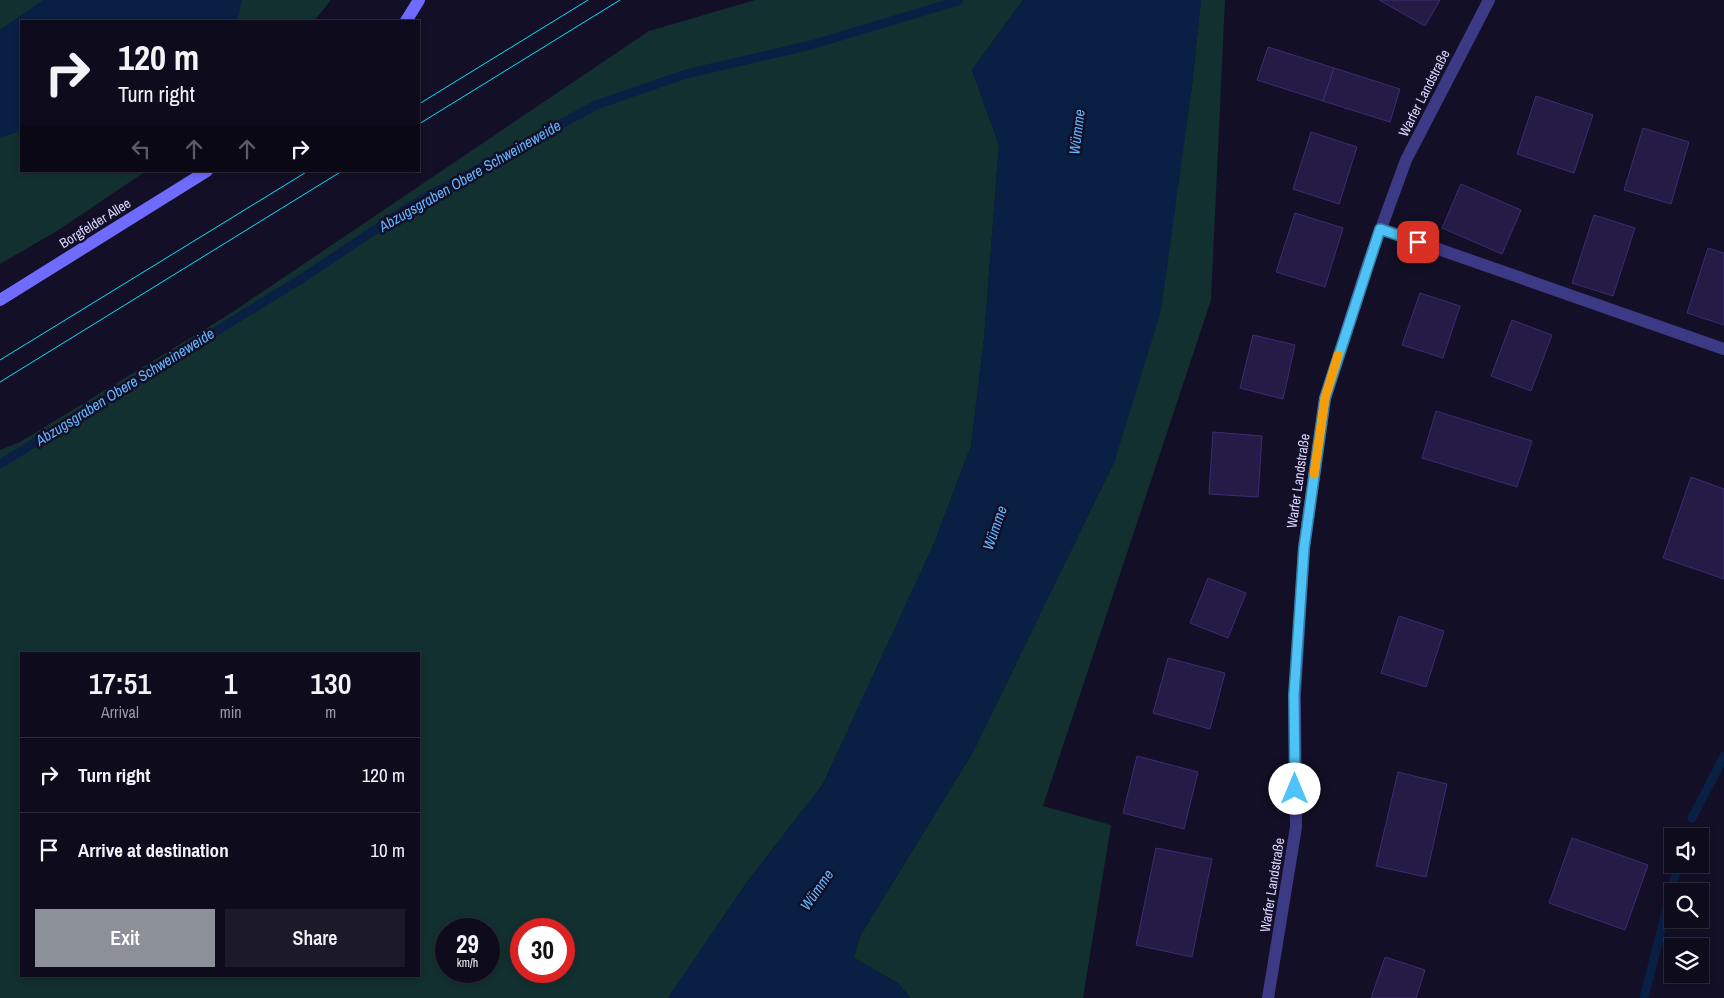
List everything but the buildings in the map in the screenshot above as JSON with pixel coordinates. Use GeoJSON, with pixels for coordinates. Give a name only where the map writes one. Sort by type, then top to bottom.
{"type":"FeatureCollection","features":[{"type":"Feature","properties":{"kind":"main road"},"geometry":{"type":"LineString","coordinates":[[407,20],[419,0]]}},
{"type":"Feature","properties":{"kind":"main road","name":"Borgfelder Allee"},"geometry":{"type":"LineString","coordinates":[[0,300],[205,172]]}},
{"type":"Feature","properties":{"kind":"street","name":"Warfer Landstraße"},"geometry":{"type":"LineString","coordinates":[[1268,998],[1296,827],[1294,695],[1304,557],[1325,398],[1380,229],[1406,160],[1489,0]]}},
{"type":"Feature","properties":{"kind":"street"},"geometry":{"type":"LineString","coordinates":[[1380,229],[1724,349]]}},
{"type":"Feature","properties":{"kind":"green space"},"geometry":{"type":"Polygon","coordinates":[[[0,0],[331,0],[315,20],[20,20],[20,172],[145,172],[57,231],[0,264],[0,0]]]}},
{"type":"Feature","properties":{"kind":"green space"},"geometry":{"type":"Polygon","coordinates":[[[755,0],[1023,0],[972,70],[999,145],[984,339],[971,446],[933,546],[823,784],[747,882],[668,998],[0,998],[0,450],[20,442],[228,315],[649,31],[755,0]]]}},
{"type":"Feature","properties":{"kind":"green space"},"geometry":{"type":"Polygon","coordinates":[[[1201,0],[1225,0],[1211,300],[1043,806],[1111,825],[1083,998],[910,998],[899,984],[854,958],[860,936],[973,752],[1115,460],[1191,94],[1201,0]]]}},
{"type":"Feature","properties":{"kind":"water"},"geometry":{"type":"Polygon","coordinates":[[[43,0],[242,0],[237,20],[20,20],[20,131],[0,138],[0,30],[43,0]]]}},
{"type":"Feature","properties":{"kind":"water","name":"Wümme"},"geometry":{"type":"Polygon","coordinates":[[[1023,0],[1201,0],[1191,94],[1161,311],[1115,460],[973,752],[860,936],[854,958],[899,984],[910,998],[668,998],[747,882],[823,784],[933,546],[971,446],[984,339],[999,145],[972,70],[1023,0]]]}},
{"type":"Feature","properties":{"kind":"waterway","name":"Abzugsgraben Obere Schweineweide"},"geometry":{"type":"LineString","coordinates":[[0,464],[301,279],[412,205],[596,105],[686,74],[811,45],[958,1]]}},
{"type":"Feature","properties":{"kind":"waterway"},"geometry":{"type":"LineString","coordinates":[[1692,818],[1724,756]]}},
{"type":"Feature","properties":{"kind":"waterway"},"geometry":{"type":"LineString","coordinates":[[1644,998],[1676,873]]}},
{"type":"Feature","properties":{"kind":"tram line"},"geometry":{"type":"LineString","coordinates":[[420,103],[588,0]]}},
{"type":"Feature","properties":{"kind":"tram line"},"geometry":{"type":"LineString","coordinates":[[420,123],[620,0]]}},
{"type":"Feature","properties":{"kind":"tram line"},"geometry":{"type":"LineString","coordinates":[[0,360],[306,172]]}},
{"type":"Feature","properties":{"kind":"tram line"},"geometry":{"type":"LineString","coordinates":[[0,382],[340,172]]}},
{"type":"Feature","properties":{"kind":"slow traffic"},"geometry":{"type":"LineString","coordinates":[[1314,474],[1325,398],[1338,355]]}},
{"type":"Feature","properties":{"kind":"route"},"geometry":{"type":"LineString","coordinates":[[1295,789],[1294,695],[1304,548],[1325,398],[1380,229],[1418,242]]}}]}
